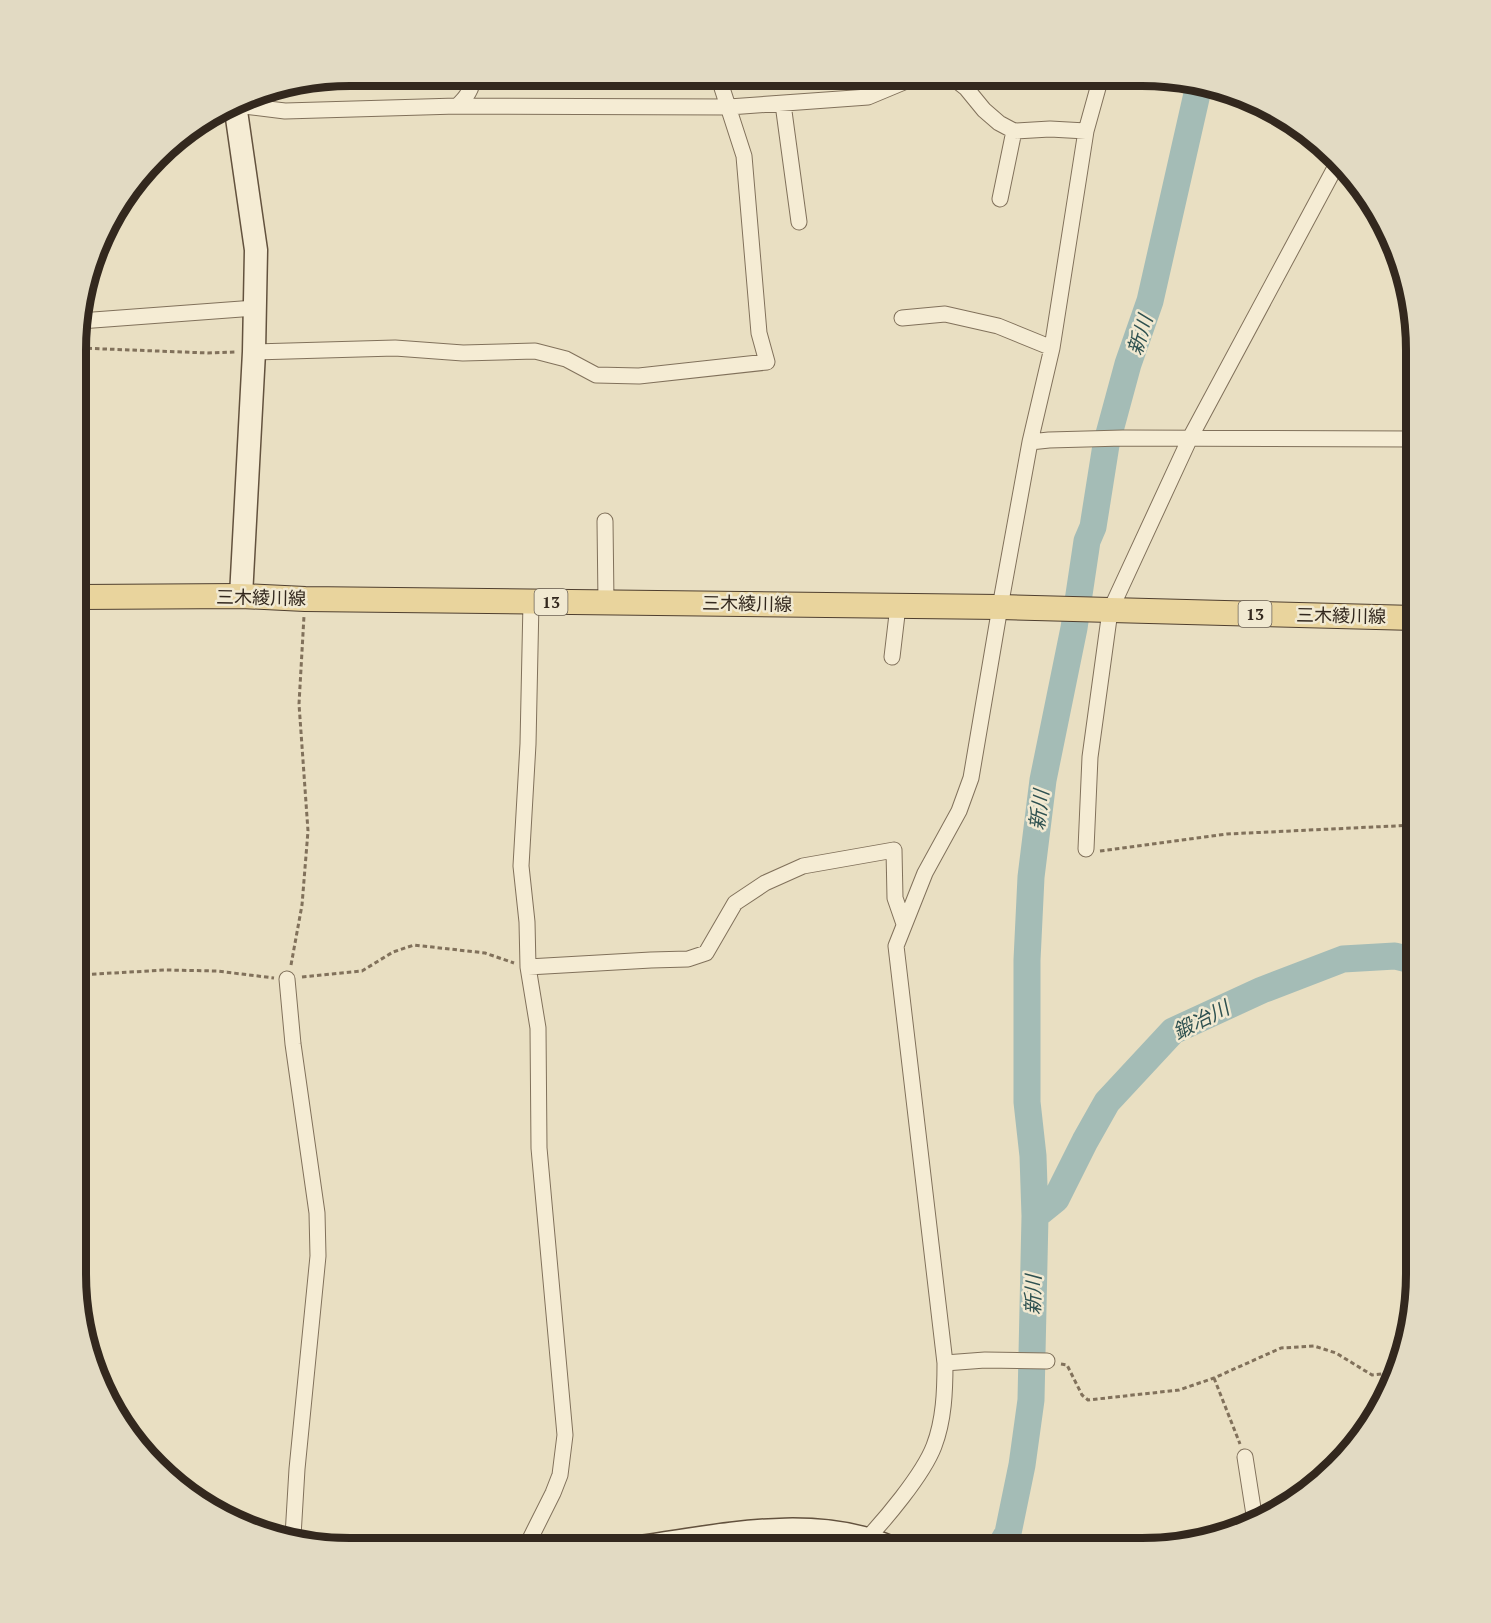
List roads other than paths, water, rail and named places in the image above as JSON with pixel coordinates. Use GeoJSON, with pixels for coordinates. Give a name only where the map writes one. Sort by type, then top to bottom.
{"type":"FeatureCollection","features":[{"type":"Feature","properties":{"kind":"main road","name":"三木綾川線"},"geometry":{"type":"LineString","coordinates":[[86,597],[241,596],[305,599],[1011,607],[1406,618]]}},
{"type":"Feature","properties":{"kind":"street"},"geometry":{"type":"LineString","coordinates":[[457,106],[466,98],[472,86]]}},
{"type":"Feature","properties":{"kind":"street"},"geometry":{"type":"LineString","coordinates":[[254,352],[395,348],[463,353],[535,351],[566,359],[596,375],[639,376],[768,362],[759,333],[744,156],[721,86]]}},
{"type":"Feature","properties":{"kind":"street"},"geometry":{"type":"LineString","coordinates":[[247,106],[285,111],[457,106],[729,107],[868,97],[894,86]]}},
{"type":"Feature","properties":{"kind":"street"},"geometry":{"type":"LineString","coordinates":[[963,86],[984,110],[999,123],[1014,131],[1050,129],[1086,131]]}},
{"type":"Feature","properties":{"kind":"street"},"geometry":{"type":"LineString","coordinates":[[867,1538],[923,1466],[934,1447],[941,1422],[945,1363],[896,946],[925,873],[959,811],[971,778],[1011,607],[1030,442],[1052,348],[1086,131],[1098,86]]}},
{"type":"Feature","properties":{"kind":"street"},"geometry":{"type":"LineString","coordinates":[[783,104],[800,222]]}},
{"type":"Feature","properties":{"kind":"street"},"geometry":{"type":"LineString","coordinates":[[236,112],[256,250],[254,352],[241,596]]}},
{"type":"Feature","properties":{"kind":"street"},"geometry":{"type":"LineString","coordinates":[[1000,199],[1014,131]]}},
{"type":"Feature","properties":{"kind":"street"},"geometry":{"type":"LineString","coordinates":[[1086,849],[1090,757],[1102,611],[1190,438],[1334,169]]}},
{"type":"Feature","properties":{"kind":"street"},"geometry":{"type":"LineString","coordinates":[[87,320],[255,308]]}},
{"type":"Feature","properties":{"kind":"street"},"geometry":{"type":"LineString","coordinates":[[902,318],[945,315],[998,326],[1052,348]]}},
{"type":"Feature","properties":{"kind":"street"},"geometry":{"type":"LineString","coordinates":[[1030,442],[1123,438],[1406,439]]}},
{"type":"Feature","properties":{"kind":"street"},"geometry":{"type":"LineString","coordinates":[[605,521],[606,602]]}},
{"type":"Feature","properties":{"kind":"street"},"geometry":{"type":"LineString","coordinates":[[530,1538],[560,1475],[566,1435],[539,1148],[538,1028],[528,967],[527,922],[521,866],[528,744],[531,602]]}},
{"type":"Feature","properties":{"kind":"street"},"geometry":{"type":"LineString","coordinates":[[892,657],[898,606]]}},
{"type":"Feature","properties":{"kind":"street"},"geometry":{"type":"LineString","coordinates":[[528,967],[688,959],[706,953],[735,903],[765,883],[803,866],[894,850],[895,898],[904,924]]}},
{"type":"Feature","properties":{"kind":"street"},"geometry":{"type":"LineString","coordinates":[[287,979],[293,1044],[312,1166],[318,1256],[297,1469],[293,1531]]}},
{"type":"Feature","properties":{"kind":"street"},"geometry":{"type":"LineString","coordinates":[[945,1363],[985,1360],[1047,1361]]}},
{"type":"Feature","properties":{"kind":"street"},"geometry":{"type":"LineString","coordinates":[[1245,1457],[1254,1512]]}},
{"type":"Feature","properties":{"kind":"street"},"geometry":{"type":"LineString","coordinates":[[709,1538],[785,1530],[835,1532],[850,1538]]}},
{"type":"Feature","properties":{"kind":"waterway","name":"新川"},"geometry":{"type":"LineString","coordinates":[[1005,1538],[1022,1465],[1031,1400],[1035,1216],[1033,1156],[1027,1102],[1027,960],[1031,877],[1043,780],[1074,628],[1087,541],[1093,527],[1106,445],[1128,364],[1150,301],[1197,92]]}},
{"type":"Feature","properties":{"kind":"waterway","name":"鍛冶川"},"geometry":{"type":"LineString","coordinates":[[1035,1216],[1056,1199],[1107,1102],[1173,1031],[1262,990],[1343,959],[1395,956],[1406,959]]}}]}
